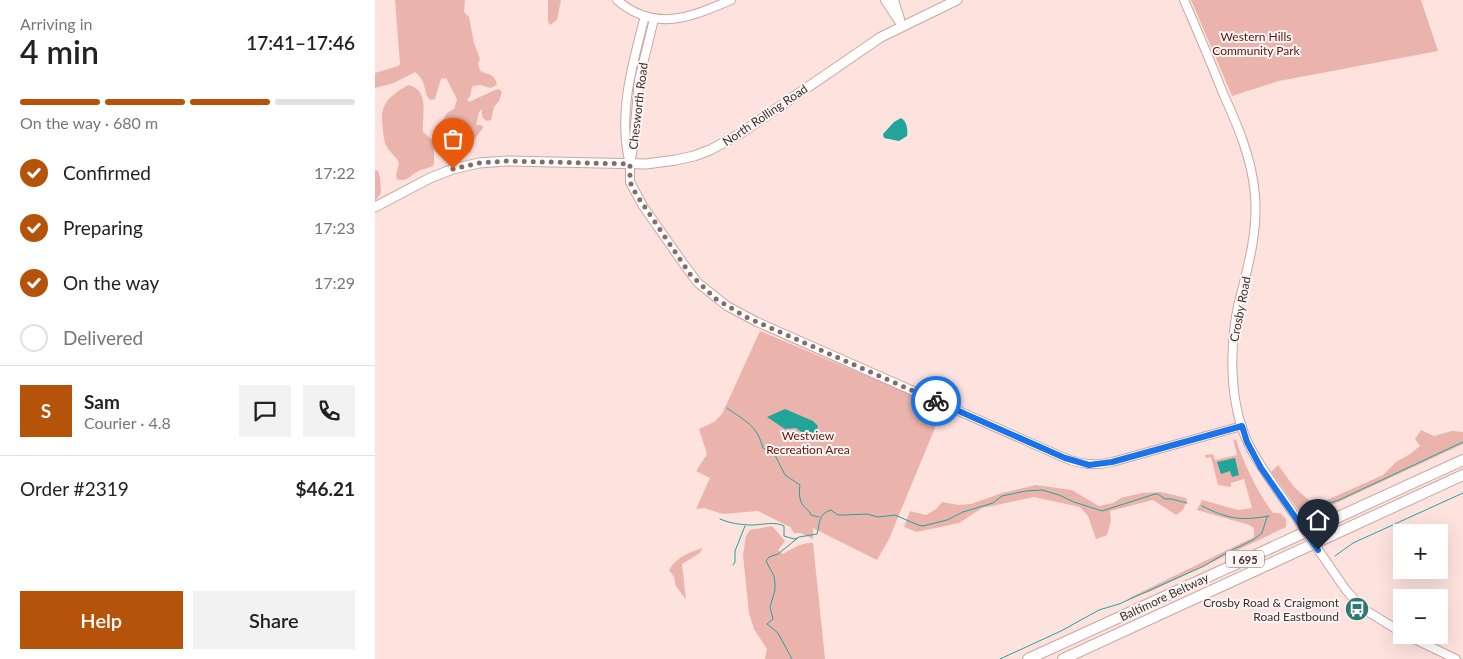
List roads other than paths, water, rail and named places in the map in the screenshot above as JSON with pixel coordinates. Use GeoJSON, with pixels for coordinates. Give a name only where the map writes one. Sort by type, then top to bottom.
{"type":"FeatureCollection","features":[{"type":"Feature","properties":{"kind":"highway","name":"Baltimore Beltway"},"geometry":{"type":"LineString","coordinates":[[1028,659],[1463,460]]}},
{"type":"Feature","properties":{"kind":"highway","name":"Baltimore Beltway"},"geometry":{"type":"LineString","coordinates":[[1063,659],[1463,476]]}},
{"type":"Feature","properties":{"kind":"main road","name":"North Rolling Road"},"geometry":{"type":"LineString","coordinates":[[375,213],[379,206],[429,178],[453,169],[479,163],[506,161],[630,164],[676,160],[694,156],[726,142],[755,124],[864,47],[902,26],[957,0]]}},
{"type":"Feature","properties":{"kind":"street"},"geometry":{"type":"LineString","coordinates":[[617,0],[626,7],[645,16],[654,19],[672,20],[690,17],[731,0]]}},
{"type":"Feature","properties":{"kind":"street"},"geometry":{"type":"LineString","coordinates":[[885,0],[902,26]]}},
{"type":"Feature","properties":{"kind":"street"},"geometry":{"type":"LineString","coordinates":[[894,0],[902,26]]}},
{"type":"Feature","properties":{"kind":"street","name":"Crosby Road"},"geometry":{"type":"LineString","coordinates":[[1184,0],[1240,134],[1248,158],[1255,194],[1253,242],[1239,304],[1232,352],[1236,399],[1247,442],[1261,468],[1346,590],[1362,608],[1393,627]]}},
{"type":"Feature","properties":{"kind":"street","name":"Chesworth Road"},"geometry":{"type":"LineString","coordinates":[[630,164],[626,141],[627,106],[630,80],[645,16]]}},
{"type":"Feature","properties":{"kind":"street","name":"Chesworth Road"},"geometry":{"type":"LineString","coordinates":[[654,19],[639,80],[629,176],[633,188],[683,264],[702,287],[727,306],[750,319],[1081,464],[1104,464],[1242,426]]}},
{"type":"Feature","properties":{"kind":"street"},"geometry":{"type":"LineString","coordinates":[[1425,644],[1456,659]]}},
{"type":"Feature","properties":{"kind":"water"},"geometry":{"type":"Polygon","coordinates":[[[901,118],[907,126],[907,136],[899,141],[884,138],[883,134],[894,122],[901,118]]]}},
{"type":"Feature","properties":{"kind":"water"},"geometry":{"type":"Polygon","coordinates":[[[785,409],[813,421],[818,426],[813,441],[796,428],[785,429],[767,417],[785,409]]]}},
{"type":"Feature","properties":{"kind":"water"},"geometry":{"type":"Polygon","coordinates":[[[1235,458],[1239,475],[1232,477],[1230,471],[1221,474],[1217,462],[1235,458]]]}},
{"type":"Feature","properties":{"kind":"waterway"},"geometry":{"type":"LineString","coordinates":[[727,408],[745,420],[754,429],[763,448],[774,453],[785,475],[800,485],[802,503],[811,515],[819,517]]}},
{"type":"Feature","properties":{"kind":"waterway"},"geometry":{"type":"LineString","coordinates":[[1303,511],[1339,500],[1463,442]]}},
{"type":"Feature","properties":{"kind":"waterway"},"geometry":{"type":"LineString","coordinates":[[792,659],[778,633],[767,624],[773,619],[770,607],[775,583],[774,576],[766,561],[799,537],[817,534],[822,516],[831,510],[838,515],[867,514],[878,517],[895,515],[923,526],[947,520],[963,512],[993,503],[1002,496],[1026,491],[1042,490],[1102,511],[1155,494],[1165,499],[1187,503]]}},
{"type":"Feature","properties":{"kind":"waterway"},"geometry":{"type":"LineString","coordinates":[[1335,556],[1353,543],[1463,493]]}},
{"type":"Feature","properties":{"kind":"waterway"},"geometry":{"type":"LineString","coordinates":[[1202,506],[1219,514],[1234,518],[1269,516]]}},
{"type":"Feature","properties":{"kind":"waterway"},"geometry":{"type":"LineString","coordinates":[[1000,659],[1061,631],[1099,610],[1119,604],[1204,566],[1253,540],[1262,533],[1267,517]]}},
{"type":"Feature","properties":{"kind":"waterway"},"geometry":{"type":"LineString","coordinates":[[720,519],[744,525],[772,523],[784,526],[784,536],[797,538]]}},
{"type":"Feature","properties":{"kind":"waterway"},"geometry":{"type":"LineString","coordinates":[[733,565],[735,562],[735,551],[745,526]]}},
{"type":"Feature","properties":{"kind":"place","name":"Crosby Road & Craigmont Road Eastbound"},"geometry":{"type":"Point","coordinates":[1357,609]}},
{"type":"Feature","properties":{"kind":"park label","name":"Western Hills Community Park"},"geometry":{"type":"Point","coordinates":[1256,43]}},
{"type":"Feature","properties":{"kind":"park label","name":"Westview Recreation Area"},"geometry":{"type":"Point","coordinates":[808,442]}}]}
